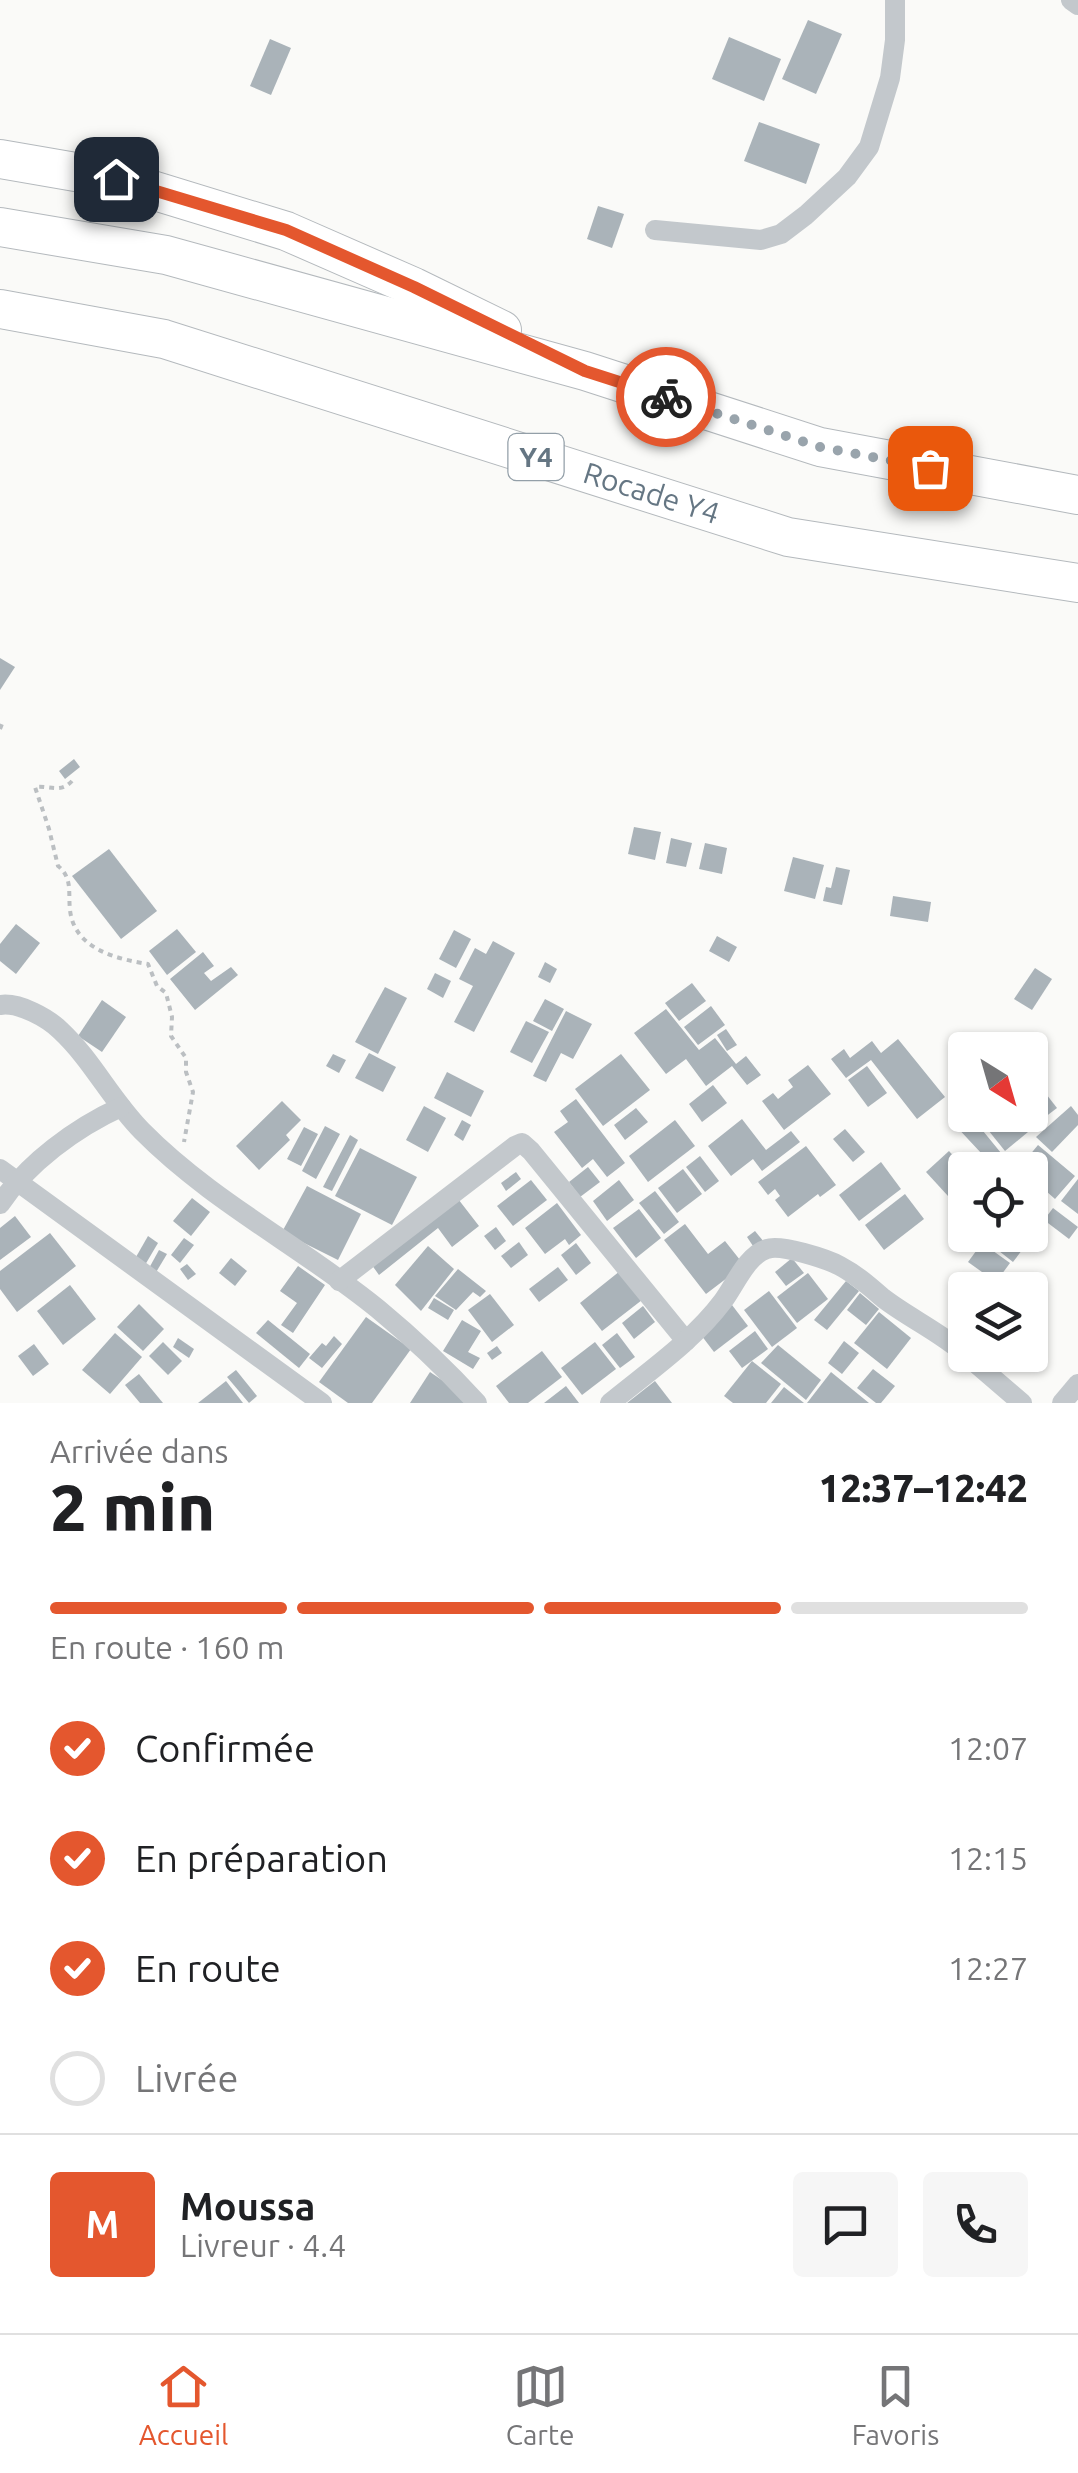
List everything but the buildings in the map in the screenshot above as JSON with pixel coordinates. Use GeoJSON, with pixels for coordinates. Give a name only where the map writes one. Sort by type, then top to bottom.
{"type":"FeatureCollection","features":[{"type":"Feature","properties":{"kind":"highway"},"geometry":{"type":"LineString","coordinates":[[0,158],[116,179],[286,230],[414,287],[585,371]]}},
{"type":"Feature","properties":{"kind":"highway"},"geometry":{"type":"LineString","coordinates":[[0,226],[166,255],[585,371],[820,447],[1078,495]]}},
{"type":"Feature","properties":{"kind":"highway","name":"Rocade Y4"},"geometry":{"type":"LineString","coordinates":[[0,309],[164,338],[788,538],[1078,583]]}},
{"type":"Feature","properties":{"kind":"street"},"geometry":{"type":"LineString","coordinates":[[655,230],[761,240],[780,234],[806,216],[848,177],[868,147],[886,94],[896,40],[895,0]]}},
{"type":"Feature","properties":{"kind":"street"},"geometry":{"type":"LineString","coordinates":[[1071,0],[1078,5]]}},
{"type":"Feature","properties":{"kind":"street"},"geometry":{"type":"LineString","coordinates":[[0,1005],[9,1004],[36,1014],[60,1029],[153,1143],[180,1167],[378,1309],[477,1403]]}},
{"type":"Feature","properties":{"kind":"street"},"geometry":{"type":"LineString","coordinates":[[0,1204],[8,1176],[121,1107]]}},
{"type":"Feature","properties":{"kind":"street"},"geometry":{"type":"LineString","coordinates":[[340,1281],[522,1143],[686,1341]]}},
{"type":"Feature","properties":{"kind":"street"},"geometry":{"type":"LineString","coordinates":[[8,1176],[322,1403]]}},
{"type":"Feature","properties":{"kind":"street"},"geometry":{"type":"LineString","coordinates":[[610,1403],[686,1341],[723,1302],[757,1254],[766,1249],[778,1247],[837,1264],[948,1340]]}},
{"type":"Feature","properties":{"kind":"street"},"geometry":{"type":"LineString","coordinates":[[986,1372],[1022,1403]]}},
{"type":"Feature","properties":{"kind":"street"},"geometry":{"type":"LineString","coordinates":[[1062,1403],[1078,1384]]}},
{"type":"Feature","properties":{"kind":"path"},"geometry":{"type":"LineString","coordinates":[[72,782],[54,790],[35,786],[58,866],[68,878],[70,915],[89,945],[122,960],[148,964],[157,986],[166,993],[172,1036],[186,1058],[193,1092],[180,1167]]}},
{"type":"Feature","properties":{"kind":"way so far"},"geometry":{"type":"LineString","coordinates":[[666,397],[820,447],[930,468]]}},
{"type":"Feature","properties":{"kind":"route"},"geometry":{"type":"LineString","coordinates":[[116,179],[286,230],[414,287],[585,371],[666,397]]}}]}
